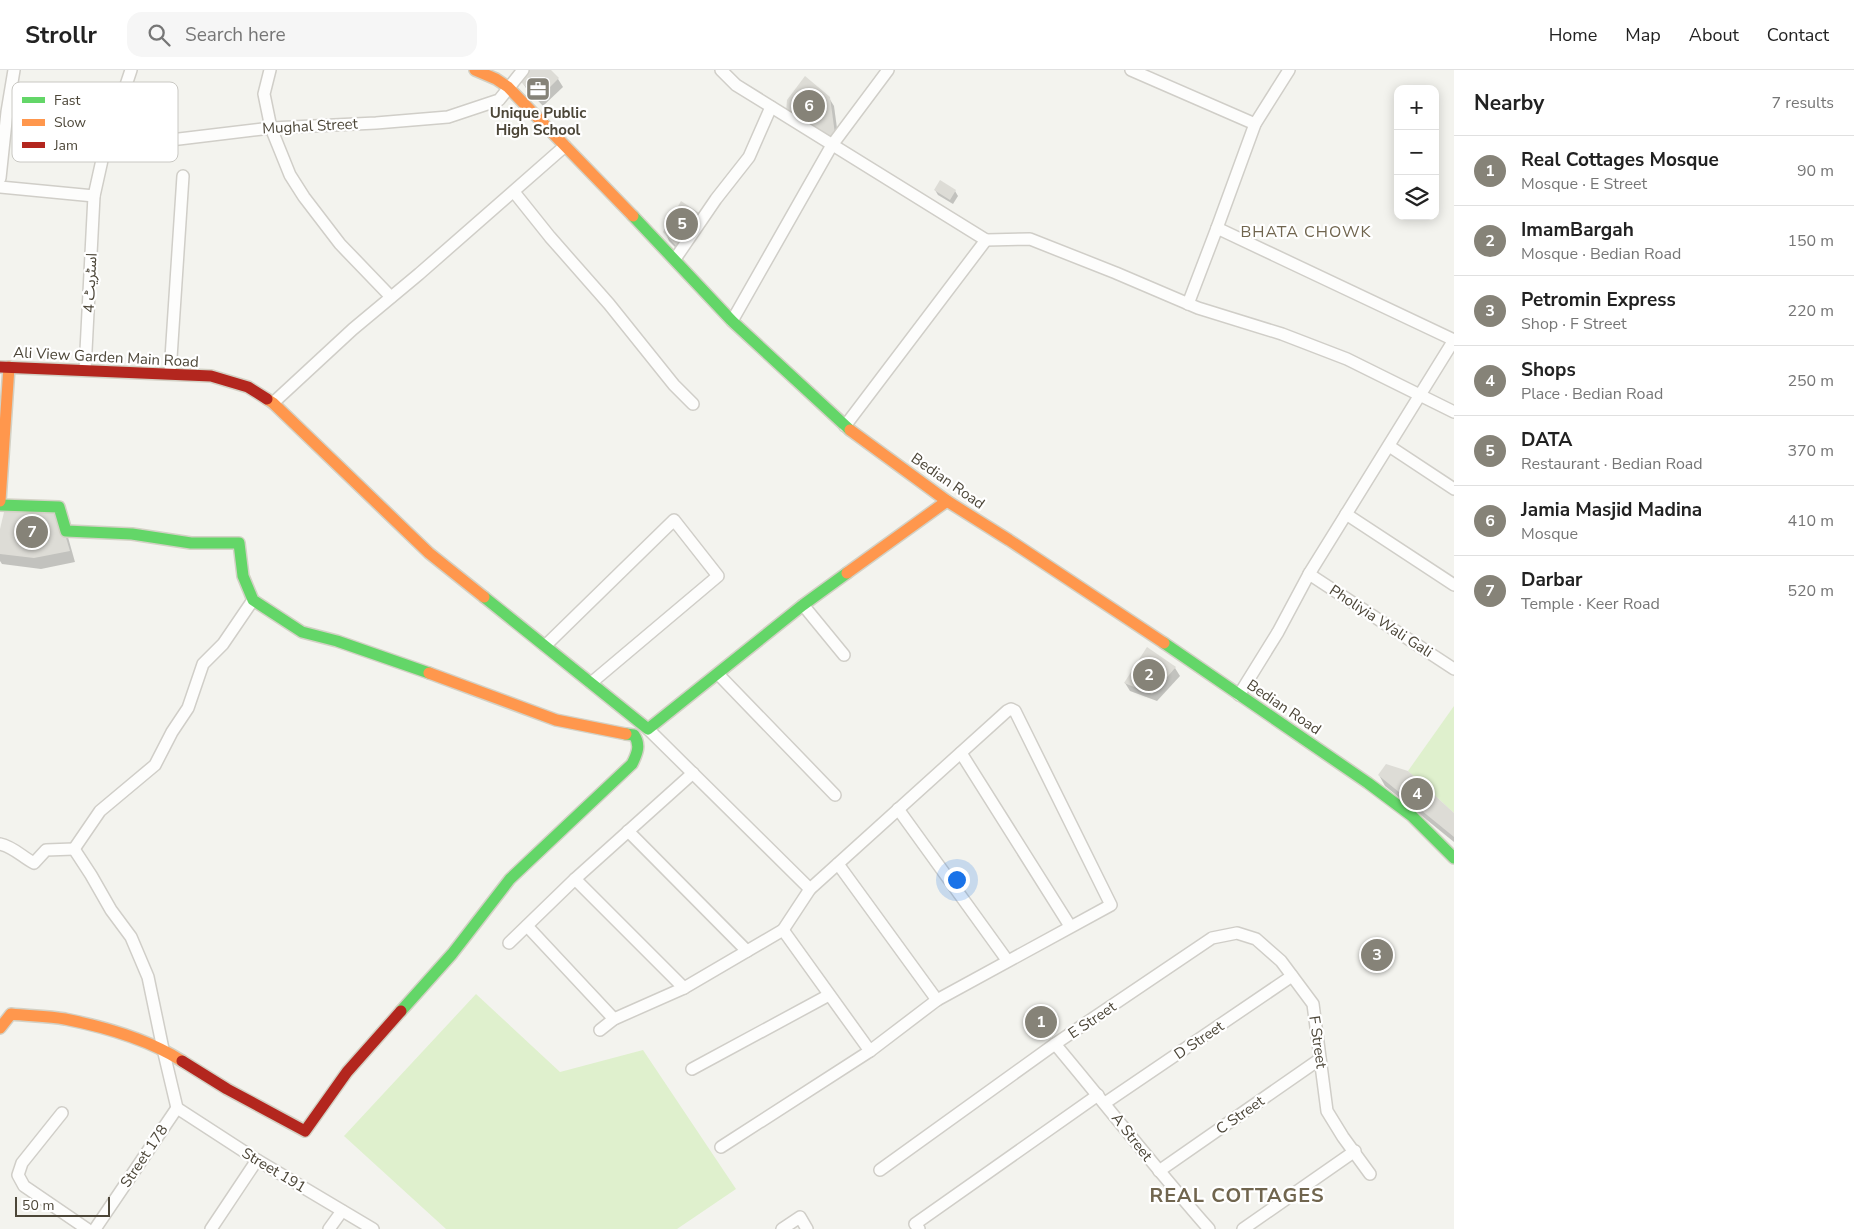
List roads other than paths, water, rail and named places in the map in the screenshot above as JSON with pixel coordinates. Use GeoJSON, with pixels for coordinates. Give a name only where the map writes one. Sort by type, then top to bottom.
{"type":"FeatureCollection","features":[{"type":"Feature","properties":{"kind":"street"},"geometry":{"type":"LineString","coordinates":[[0,178],[7,112],[14,70]]}},
{"type":"Feature","properties":{"kind":"street","name":"اسٹریٹ 4"},"geometry":{"type":"LineString","coordinates":[[127,82],[131,70]]}},
{"type":"Feature","properties":{"kind":"street"},"geometry":{"type":"LineString","coordinates":[[270,70],[264,94],[270,128],[290,175],[304,197],[340,244],[391,297]]}},
{"type":"Feature","properties":{"kind":"street","name":"Bedian Road"},"geometry":{"type":"LineString","coordinates":[[475,70],[496,79],[508,87],[675,259],[732,321],[845,426],[947,501],[1185,657],[1368,783],[1412,816],[1454,858]]}},
{"type":"Feature","properties":{"kind":"street","name":"Mughal Street"},"geometry":{"type":"LineString","coordinates":[[178,139],[270,128],[376,123],[448,116],[499,100],[523,70]]}},
{"type":"Feature","properties":{"kind":"street"},"geometry":{"type":"LineString","coordinates":[[720,70],[736,85],[986,240],[1030,239],[1188,304],[1282,334],[1347,359],[1454,412]]}},
{"type":"Feature","properties":{"kind":"street"},"geometry":{"type":"LineString","coordinates":[[732,321],[832,145],[888,70]]}},
{"type":"Feature","properties":{"kind":"street"},"geometry":{"type":"LineString","coordinates":[[1131,70],[1255,124]]}},
{"type":"Feature","properties":{"kind":"street"},"geometry":{"type":"LineString","coordinates":[[1188,304],[1255,124],[1289,70]]}},
{"type":"Feature","properties":{"kind":"street"},"geometry":{"type":"LineString","coordinates":[[675,259],[716,199],[749,158],[771,106]]}},
{"type":"Feature","properties":{"kind":"street"},"geometry":{"type":"LineString","coordinates":[[273,403],[352,328],[514,192],[565,146]]}},
{"type":"Feature","properties":{"kind":"street","name":"اسٹریٹ 4"},"geometry":{"type":"LineString","coordinates":[[85,370],[94,196],[102,162]]}},
{"type":"Feature","properties":{"kind":"street"},"geometry":{"type":"LineString","coordinates":[[170,373],[183,176]]}},
{"type":"Feature","properties":{"kind":"street"},"geometry":{"type":"LineString","coordinates":[[0,188],[94,196]]}},
{"type":"Feature","properties":{"kind":"street"},"geometry":{"type":"LineString","coordinates":[[514,192],[550,238],[609,304],[674,384],[693,404]]}},
{"type":"Feature","properties":{"kind":"street"},"geometry":{"type":"LineString","coordinates":[[1217,228],[1454,340],[1309,574],[1278,632],[1239,695]]}},
{"type":"Feature","properties":{"kind":"street"},"geometry":{"type":"LineString","coordinates":[[845,426],[986,240]]}},
{"type":"Feature","properties":{"kind":"street"},"geometry":{"type":"LineString","coordinates":[[0,501],[4,367]]}},
{"type":"Feature","properties":{"kind":"street","name":"Ali View Garden Main Road"},"geometry":{"type":"LineString","coordinates":[[4,367],[211,376],[248,386],[273,403],[428,553],[648,729]]}},
{"type":"Feature","properties":{"kind":"street"},"geometry":{"type":"LineString","coordinates":[[1389,446],[1454,490]]}},
{"type":"Feature","properties":{"kind":"street"},"geometry":{"type":"LineString","coordinates":[[810,889],[648,729],[803,605],[947,501]]}},
{"type":"Feature","properties":{"kind":"street"},"geometry":{"type":"LineString","coordinates":[[0,505],[60,507],[66,531],[132,534],[191,543],[239,543],[243,576],[253,600],[302,632],[337,641],[394,660],[556,720],[634,735],[638,743],[637,754],[632,764],[510,880],[452,954],[348,1072],[305,1131],[228,1089],[163,1049],[106,1028],[64,1019],[11,1014],[0,1028]]}},
{"type":"Feature","properties":{"kind":"street"},"geometry":{"type":"LineString","coordinates":[[1346,514],[1454,585]]}},
{"type":"Feature","properties":{"kind":"street"},"geometry":{"type":"LineString","coordinates":[[545,646],[674,520],[718,576],[591,683]]}},
{"type":"Feature","properties":{"kind":"street","name":"Pholiyia Wali Gali"},"geometry":{"type":"LineString","coordinates":[[1309,574],[1454,669]]}},
{"type":"Feature","properties":{"kind":"street"},"geometry":{"type":"LineString","coordinates":[[74,849],[100,811],[155,765],[172,732],[188,708],[203,664],[223,644],[253,600]]}},
{"type":"Feature","properties":{"kind":"street"},"geometry":{"type":"LineString","coordinates":[[803,605],[844,655]]}},
{"type":"Feature","properties":{"kind":"street"},"geometry":{"type":"LineString","coordinates":[[718,674],[835,796]]}},
{"type":"Feature","properties":{"kind":"street"},"geometry":{"type":"LineString","coordinates":[[600,1030],[614,1019],[684,988],[783,930],[810,889],[1007,711],[1012,709],[1015,711],[1110,902],[1109,906],[1006,960],[937,1000],[870,1051],[720,1147]]}},
{"type":"Feature","properties":{"kind":"street"},"geometry":{"type":"LineString","coordinates":[[961,753],[1070,926]]}},
{"type":"Feature","properties":{"kind":"street"},"geometry":{"type":"LineString","coordinates":[[509,942],[628,830],[693,773]]}},
{"type":"Feature","properties":{"kind":"street"},"geometry":{"type":"LineString","coordinates":[[898,809],[1006,960]]}},
{"type":"Feature","properties":{"kind":"street"},"geometry":{"type":"LineString","coordinates":[[628,830],[747,951]]}},
{"type":"Feature","properties":{"kind":"street"},"geometry":{"type":"LineString","coordinates":[[0,844],[11,846],[24,858],[34,863],[46,850],[74,849]]}},
{"type":"Feature","properties":{"kind":"street"},"geometry":{"type":"LineString","coordinates":[[74,849],[111,910],[131,937],[148,977],[177,1108]]}},
{"type":"Feature","properties":{"kind":"street"},"geometry":{"type":"LineString","coordinates":[[838,864],[937,1000]]}},
{"type":"Feature","properties":{"kind":"street"},"geometry":{"type":"LineString","coordinates":[[575,879],[684,988]]}},
{"type":"Feature","properties":{"kind":"street"},"geometry":{"type":"LineString","coordinates":[[526,926],[614,1019]]}},
{"type":"Feature","properties":{"kind":"street"},"geometry":{"type":"LineString","coordinates":[[783,930],[870,1051]]}},
{"type":"Feature","properties":{"kind":"street","name":"F Street"},"geometry":{"type":"LineString","coordinates":[[1237,933],[1256,939],[1281,961],[1313,1004],[1327,1111],[1370,1174]]}},
{"type":"Feature","properties":{"kind":"street","name":"E Street"},"geometry":{"type":"LineString","coordinates":[[880,1170],[1056,1044],[1212,938],[1237,933]]}},
{"type":"Feature","properties":{"kind":"street","name":"D Street"},"geometry":{"type":"LineString","coordinates":[[919,1229],[915,1224],[1102,1099],[1292,976]]}},
{"type":"Feature","properties":{"kind":"street"},"geometry":{"type":"LineString","coordinates":[[692,1069],[829,994]]}},
{"type":"Feature","properties":{"kind":"street","name":"A Street"},"geometry":{"type":"LineString","coordinates":[[1056,1044],[1159,1172],[1210,1229]]}},
{"type":"Feature","properties":{"kind":"street","name":"C Street"},"geometry":{"type":"LineString","coordinates":[[1159,1172],[1320,1059]]}},
{"type":"Feature","properties":{"kind":"street","name":"Street 191"},"geometry":{"type":"LineString","coordinates":[[177,1108],[257,1160],[372,1229]]}},
{"type":"Feature","properties":{"kind":"street","name":"Street 178"},"geometry":{"type":"LineString","coordinates":[[94,1229],[177,1108]]}},
{"type":"Feature","properties":{"kind":"street"},"geometry":{"type":"LineString","coordinates":[[62,1113],[22,1163],[18,1175],[24,1186],[87,1229]]}},
{"type":"Feature","properties":{"kind":"street"},"geometry":{"type":"LineString","coordinates":[[1243,1229],[1355,1152]]}},
{"type":"Feature","properties":{"kind":"street"},"geometry":{"type":"LineString","coordinates":[[211,1229],[257,1160]]}},
{"type":"Feature","properties":{"kind":"street"},"geometry":{"type":"LineString","coordinates":[[329,1229],[342,1210]]}},
{"type":"Feature","properties":{"kind":"street"},"geometry":{"type":"LineString","coordinates":[[782,1229],[800,1217],[807,1229]]}},
{"type":"Feature","properties":{"kind":"place","name":"Unique Public High School"},"geometry":{"type":"Point","coordinates":[538,89]}},
{"type":"Feature","properties":{"kind":"place","name":"Jamia Masjid Madina"},"geometry":{"type":"Point","coordinates":[809,106]}},
{"type":"Feature","properties":{"kind":"place","name":"DATA"},"geometry":{"type":"Point","coordinates":[682,224]}},
{"type":"Feature","properties":{"kind":"place","name":"Darbar"},"geometry":{"type":"Point","coordinates":[32,532]}},
{"type":"Feature","properties":{"kind":"place","name":"ImamBargah"},"geometry":{"type":"Point","coordinates":[1149,675]}},
{"type":"Feature","properties":{"kind":"place","name":"Shops"},"geometry":{"type":"Point","coordinates":[1417,794]}},
{"type":"Feature","properties":{"kind":"place","name":"Petromin Express"},"geometry":{"type":"Point","coordinates":[1377,955]}},
{"type":"Feature","properties":{"kind":"place","name":"Real Cottages Mosque"},"geometry":{"type":"Point","coordinates":[1041,1022]}},
{"type":"Feature","properties":{"kind":"district","name":"BHATA CHOWK"},"geometry":{"type":"Point","coordinates":[1306,232]}},
{"type":"Feature","properties":{"kind":"district","name":"REAL COTTAGES"},"geometry":{"type":"Point","coordinates":[1237,1195]}}]}
